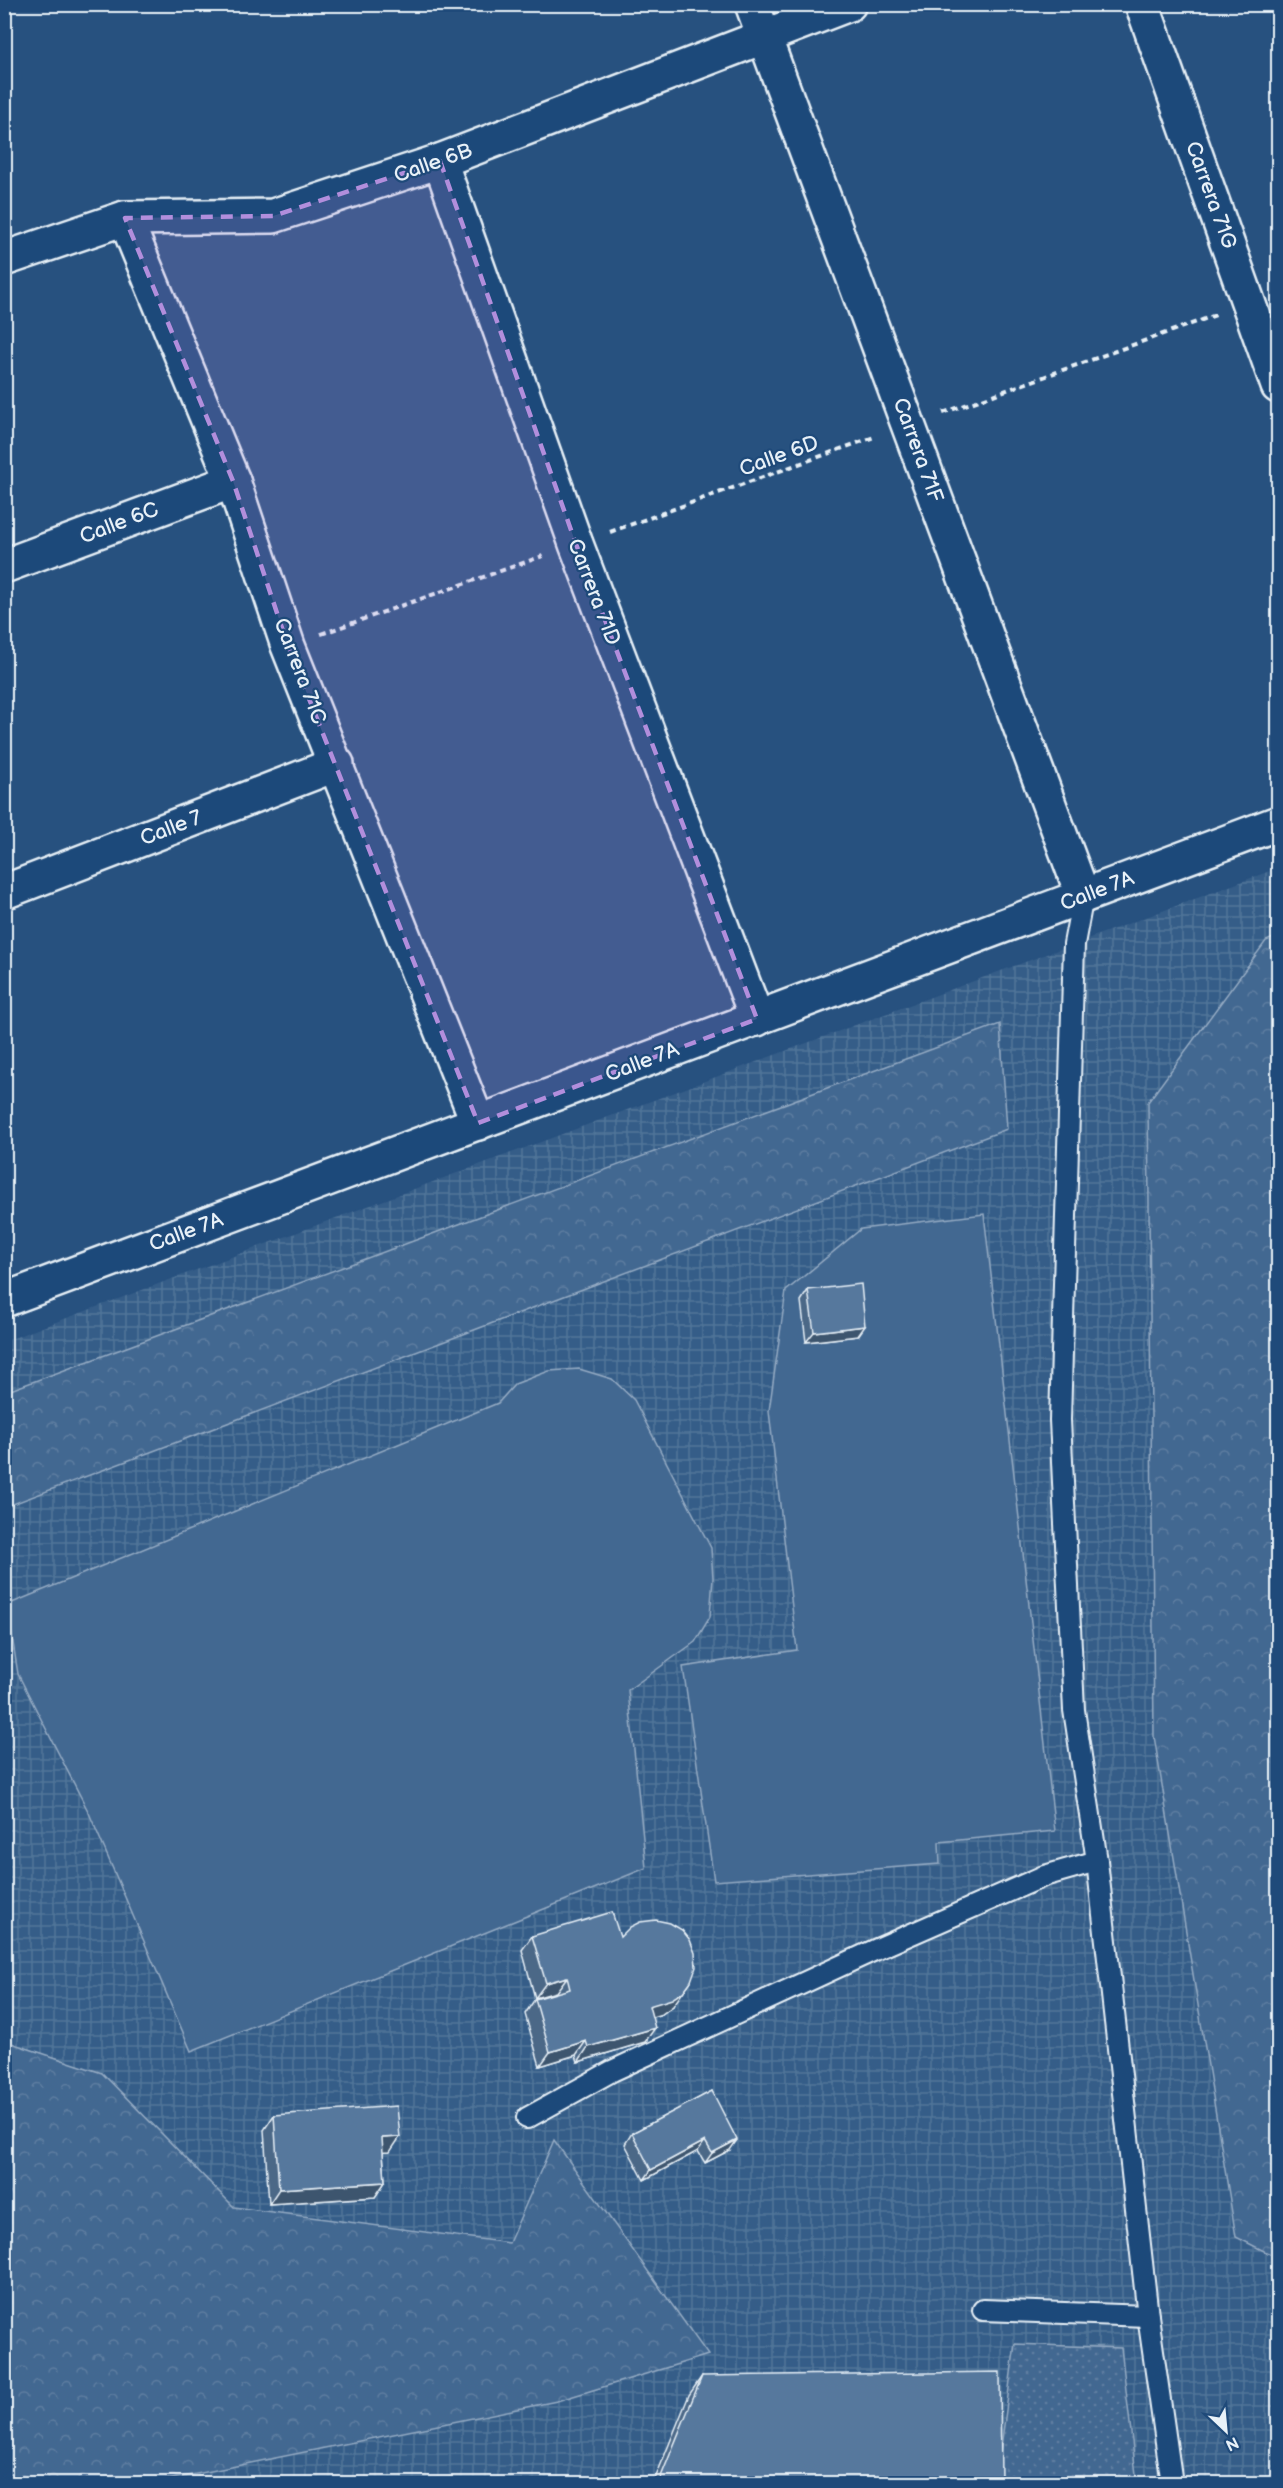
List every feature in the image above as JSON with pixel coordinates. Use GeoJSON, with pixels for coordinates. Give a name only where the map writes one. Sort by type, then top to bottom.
{"type":"FeatureCollection","features":[{"type":"Feature","properties":{"kind":"street","name":"Carrera 71F"},"geometry":{"type":"LineString","coordinates":[[752,4],[1083,896]]}},
{"type":"Feature","properties":{"kind":"street","name":"Calle 6B"},"geometry":{"type":"LineString","coordinates":[[4,259],[125,218],[273,216],[440,161],[849,4]]}},
{"type":"Feature","properties":{"kind":"street","name":"Carrera 71G"},"geometry":{"type":"LineString","coordinates":[[1142,4],[1278,386]]}},
{"type":"Feature","properties":{"kind":"street","name":"Carrera 71D"},"geometry":{"type":"LineString","coordinates":[[440,161],[576,544],[758,1019]]}},
{"type":"Feature","properties":{"kind":"street","name":"Carrera 71C"},"geometry":{"type":"LineString","coordinates":[[125,218],[232,481],[288,646],[337,764],[478,1123]]}},
{"type":"Feature","properties":{"kind":"street","name":"Calle 6C"},"geometry":{"type":"LineString","coordinates":[[4,566],[232,481]]}},
{"type":"Feature","properties":{"kind":"street","name":"Calle 7"},"geometry":{"type":"LineString","coordinates":[[4,892],[337,764]]}},
{"type":"Feature","properties":{"kind":"street","name":"Calle 7A"},"geometry":{"type":"LineString","coordinates":[[4,1300],[1278,824]]}},
{"type":"Feature","properties":{"kind":"lane"},"geometry":{"type":"LineString","coordinates":[[1083,896],[1074,944],[1060,1420],[1074,1710],[1097,1861],[1148,2316],[1172,2484]]}},
{"type":"Feature","properties":{"kind":"lane"},"geometry":{"type":"LineString","coordinates":[[527,2118],[612,2071],[813,1978],[1044,1876],[1097,1861]]}},
{"type":"Feature","properties":{"kind":"lane"},"geometry":{"type":"LineString","coordinates":[[983,2310],[1148,2316]]}},
{"type":"Feature","properties":{"kind":"path","name":"Calle 6D"},"geometry":{"type":"LineString","coordinates":[[288,646],[1250,303]]}},
{"type":"Feature","properties":{"kind":"highlighted area"},"geometry":{"type":"Polygon","coordinates":[[[440,161],[576,544],[757,1019],[478,1123],[288,646],[233,481],[125,218],[273,216],[440,161]]]}},
{"type":"Feature","properties":{"kind":"shaded area"},"geometry":{"type":"Polygon","coordinates":[[[1278,868],[1278,2483],[5,2484],[5,1341],[1278,868]]]}},
{"type":"Feature","properties":{"kind":"green space"},"geometry":{"type":"Polygon","coordinates":[[[1278,936],[1278,2258],[1236,2237],[1154,1736],[1148,1102],[1266,941],[1278,936]]]}},
{"type":"Feature","properties":{"kind":"green space"},"geometry":{"type":"Polygon","coordinates":[[[1000,1024],[1007,1129],[5,1507],[5,1392],[1000,1024]]]}},
{"type":"Feature","properties":{"kind":"green space"},"geometry":{"type":"Polygon","coordinates":[[[984,1214],[1055,1831],[939,1842],[940,1864],[714,1881],[683,1667],[797,1650],[769,1411],[786,1291],[861,1229],[984,1214]]]}},
{"type":"Feature","properties":{"kind":"green space"},"geometry":{"type":"Polygon","coordinates":[[[579,1369],[612,1379],[634,1400],[711,1548],[713,1578],[710,1617],[695,1642],[628,1690],[646,1868],[191,2051],[89,1813],[18,1674],[7,1605],[498,1403],[515,1384],[549,1371],[579,1369]]]}},
{"type":"Feature","properties":{"kind":"green space"},"geometry":{"type":"Polygon","coordinates":[[[5,2041],[102,2073],[234,2207],[509,2243],[554,2140],[708,2355],[557,2401],[152,2483],[5,2483],[5,2041]]]}},
{"type":"Feature","properties":{"kind":"green space"},"geometry":{"type":"Polygon","coordinates":[[[1015,2344],[1121,2348],[1137,2483],[996,2484],[1015,2344]]]}},
{"type":"Feature","properties":{"kind":"building"},"geometry":{"type":"Polygon","coordinates":[[[861,1284],[865,1326],[814,1332],[808,1290],[861,1284]]]}},
{"type":"Feature","properties":{"kind":"building"},"geometry":{"type":"Polygon","coordinates":[[[612,1912],[620,1937],[630,1927],[640,1922],[656,1920],[670,1923],[682,1930],[690,1940],[695,1953],[696,1967],[691,1981],[683,1992],[672,1999],[649,2006],[655,2028],[588,2047],[586,2041],[550,2052],[535,1999],[570,1989],[567,1977],[546,1983],[532,1936],[612,1912]]]}},
{"type":"Feature","properties":{"kind":"building"},"geometry":{"type":"Polygon","coordinates":[[[712,2091],[737,2140],[712,2153],[705,2141],[651,2170],[632,2133],[712,2091]]]}},
{"type":"Feature","properties":{"kind":"building"},"geometry":{"type":"Polygon","coordinates":[[[397,2106],[400,2137],[382,2138],[385,2182],[279,2189],[274,2115],[397,2106]]]}},
{"type":"Feature","properties":{"kind":"building"},"geometry":{"type":"Polygon","coordinates":[[[1000,2372],[1001,2484],[658,2484],[702,2376],[1000,2372]]]}}]}
